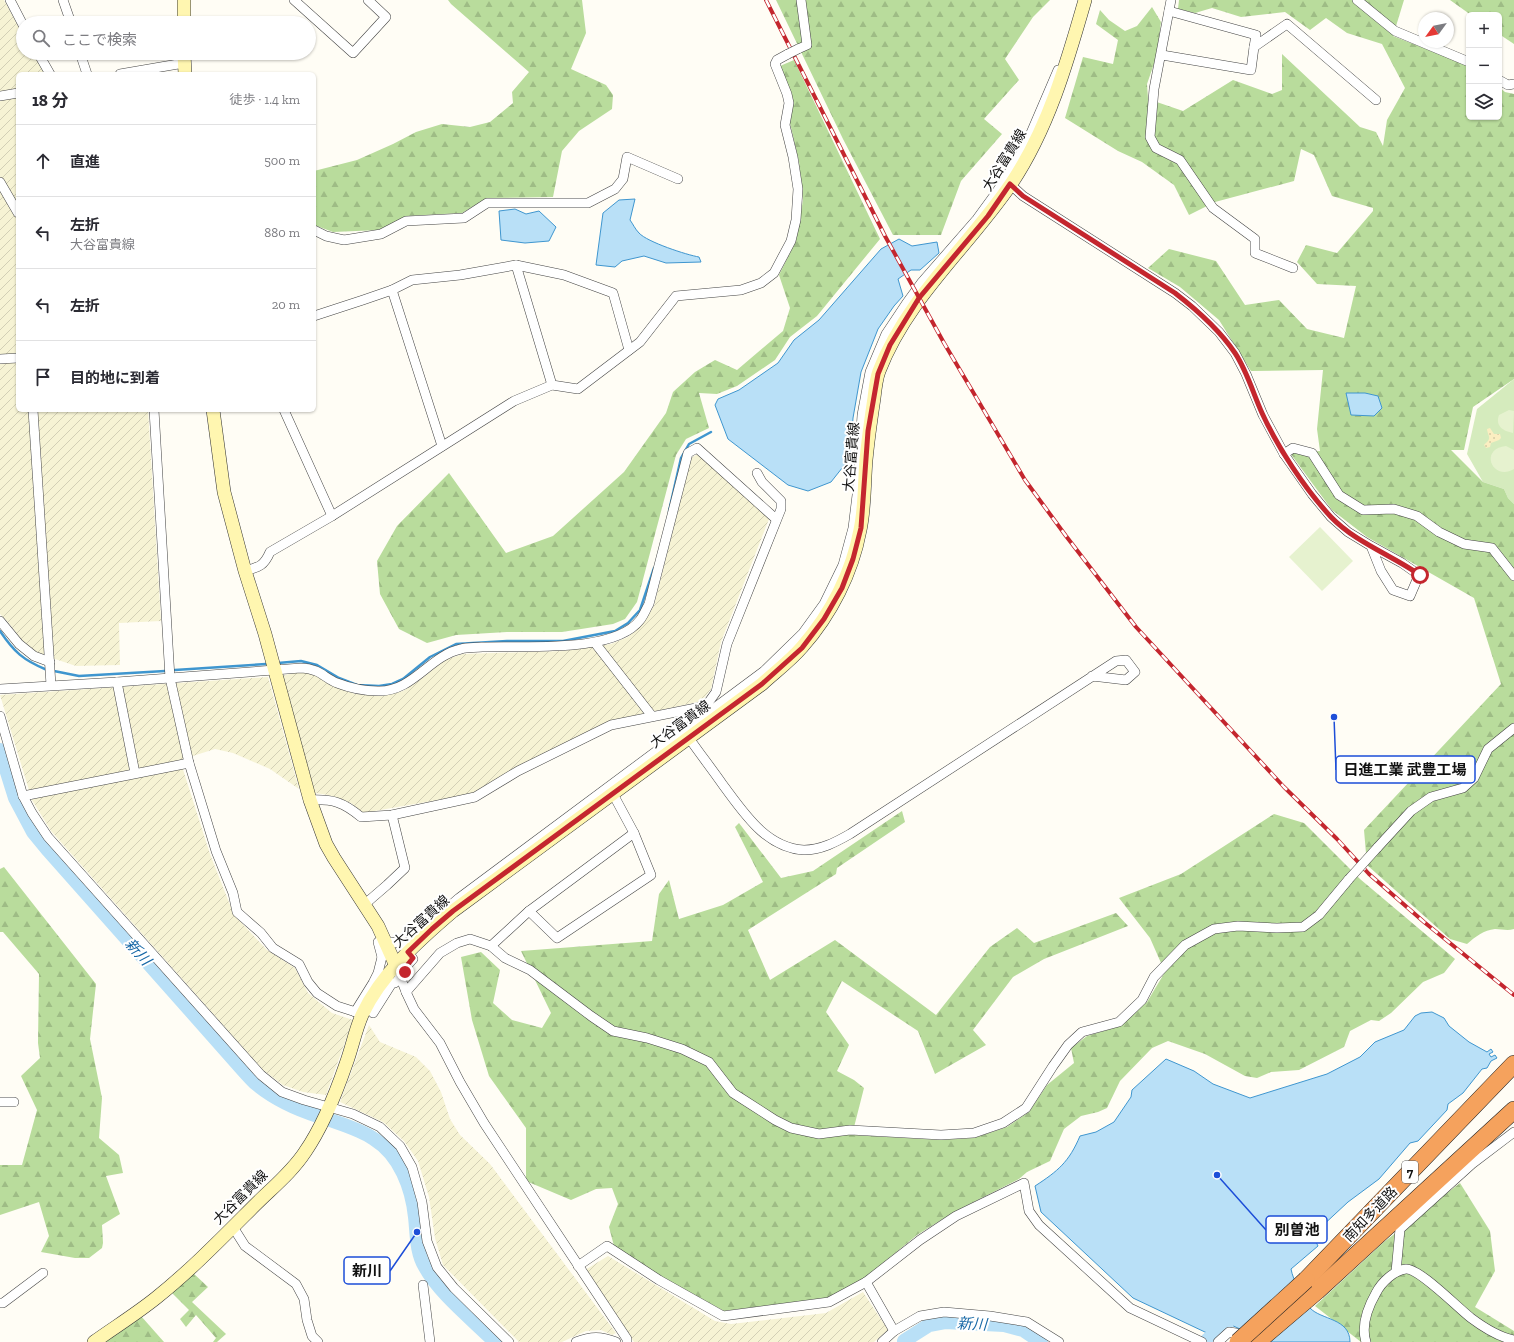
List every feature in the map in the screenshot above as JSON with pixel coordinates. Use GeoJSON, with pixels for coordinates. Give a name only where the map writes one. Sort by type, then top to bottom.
{"type":"FeatureCollection","features":[{"type":"Feature","properties":{"kind":"highway","name":"南知多道路"},"geometry":{"type":"LineString","coordinates":[[1257,1342],[1312,1286],[1514,1064]]}},
{"type":"Feature","properties":{"kind":"highway","name":"南知多道路"},"geometry":{"type":"LineString","coordinates":[[1238,1342],[1312,1286],[1514,1110]]}},
{"type":"Feature","properties":{"kind":"main road"},"geometry":{"type":"LineString","coordinates":[[184,0],[184,16]]}},
{"type":"Feature","properties":{"kind":"main road","name":"大谷富貴線"},"geometry":{"type":"LineString","coordinates":[[94,1342],[156,1298],[192,1267],[289,1171],[305,1153],[320,1127],[346,1064],[363,1013],[383,981],[398,971],[406,948],[453,911],[762,684],[802,648],[824,619],[842,588],[853,559],[861,528],[868,431],[878,374],[890,345],[919,298],[988,216],[1010,184],[1039,136],[1063,72],[1086,0]]}},
{"type":"Feature","properties":{"kind":"main road"},"geometry":{"type":"LineString","coordinates":[[213,412],[224,492],[310,800],[326,844],[378,926],[383,949],[398,971]]}},
{"type":"Feature","properties":{"kind":"street"},"geometry":{"type":"LineString","coordinates":[[10,0],[18,16]]}},
{"type":"Feature","properties":{"kind":"street"},"geometry":{"type":"LineString","coordinates":[[64,0],[69,16]]}},
{"type":"Feature","properties":{"kind":"street"},"geometry":{"type":"LineString","coordinates":[[294,0],[312,16]]}},
{"type":"Feature","properties":{"kind":"street"},"geometry":{"type":"LineString","coordinates":[[316,20],[353,53],[386,17],[368,0]]}},
{"type":"Feature","properties":{"kind":"street"},"geometry":{"type":"LineString","coordinates":[[245,571],[259,567],[266,562],[270,552],[332,516],[514,402],[552,385],[578,389],[640,342],[676,296],[741,290],[761,284],[774,273],[791,241],[796,220],[798,189],[793,157],[785,124],[789,103],[775,64],[777,60],[807,45],[800,0]]}},
{"type":"Feature","properties":{"kind":"street"},"geometry":{"type":"LineString","coordinates":[[383,981],[383,949],[391,942],[406,948],[409,942],[459,898],[764,671],[803,632],[820,610],[843,565],[853,528],[857,495],[862,415],[870,372],[886,334],[922,282],[977,219],[996,193],[1025,147],[1061,62],[1079,0]]}},
{"type":"Feature","properties":{"kind":"street"},"geometry":{"type":"LineString","coordinates":[[1171,0],[1162,55],[1154,90],[1150,137],[1156,148],[1180,160],[1213,208],[1255,240],[1255,253],[1293,268]]}},
{"type":"Feature","properties":{"kind":"street"},"geometry":{"type":"LineString","coordinates":[[1357,0],[1395,32],[1466,61]]}},
{"type":"Feature","properties":{"kind":"street"},"geometry":{"type":"LineString","coordinates":[[1162,55],[1251,70],[1256,35],[1169,11]]}},
{"type":"Feature","properties":{"kind":"street"},"geometry":{"type":"LineString","coordinates":[[1254,47],[1287,24],[1376,100]]}},
{"type":"Feature","properties":{"kind":"street"},"geometry":{"type":"LineString","coordinates":[[42,60],[49,72]]}},
{"type":"Feature","properties":{"kind":"street"},"geometry":{"type":"LineString","coordinates":[[82,60],[86,72]]}},
{"type":"Feature","properties":{"kind":"street"},"geometry":{"type":"LineString","coordinates":[[132,72],[184,63]]}},
{"type":"Feature","properties":{"kind":"street"},"geometry":{"type":"LineString","coordinates":[[1502,82],[1508,85],[1514,84]]}},
{"type":"Feature","properties":{"kind":"street"},"geometry":{"type":"LineString","coordinates":[[0,96],[16,93]]}},
{"type":"Feature","properties":{"kind":"street"},"geometry":{"type":"LineString","coordinates":[[316,231],[326,236],[344,240],[381,234],[406,221],[464,218],[487,203],[588,203],[615,189],[623,179],[627,158],[678,179]]}},
{"type":"Feature","properties":{"kind":"street"},"geometry":{"type":"LineString","coordinates":[[0,182],[16,210]]}},
{"type":"Feature","properties":{"kind":"street"},"geometry":{"type":"LineString","coordinates":[[1010,184],[1023,196],[1175,293],[1198,311],[1219,332],[1235,353],[1246,374],[1263,415],[1284,454],[1312,494],[1331,517],[1348,532],[1420,575],[1410,596],[1393,590],[1381,571],[1371,546]]}},
{"type":"Feature","properties":{"kind":"street"},"geometry":{"type":"LineString","coordinates":[[316,315],[392,290],[412,280],[460,275],[516,265],[564,275],[613,294],[629,350]]}},
{"type":"Feature","properties":{"kind":"street"},"geometry":{"type":"LineString","coordinates":[[516,265],[552,385]]}},
{"type":"Feature","properties":{"kind":"street"},"geometry":{"type":"LineString","coordinates":[[392,290],[442,446]]}},
{"type":"Feature","properties":{"kind":"street"},"geometry":{"type":"LineString","coordinates":[[0,359],[16,358]]}},
{"type":"Feature","properties":{"kind":"street"},"geometry":{"type":"LineString","coordinates":[[33,412],[51,685]]}},
{"type":"Feature","properties":{"kind":"street"},"geometry":{"type":"LineString","coordinates":[[154,412],[170,678],[189,763],[216,851],[233,893],[237,912],[261,933],[273,948],[299,964],[308,982],[317,993],[337,1006],[363,1013]]}},
{"type":"Feature","properties":{"kind":"street"},"geometry":{"type":"LineString","coordinates":[[285,412],[332,516]]}},
{"type":"Feature","properties":{"kind":"street"},"geometry":{"type":"LineString","coordinates":[[0,689],[301,668],[314,670],[335,682],[357,690],[391,690],[403,685],[444,656],[460,649],[508,646],[563,646],[595,642],[626,632],[640,620],[649,604],[688,453],[697,448],[776,519]]}},
{"type":"Feature","properties":{"kind":"street"},"geometry":{"type":"LineString","coordinates":[[1284,454],[1293,448],[1312,453],[1339,495],[1363,510],[1394,508],[1418,516],[1439,532],[1464,544],[1492,548],[1514,576]]}},
{"type":"Feature","properties":{"kind":"street"},"geometry":{"type":"LineString","coordinates":[[310,800],[328,800],[348,807],[360,817],[392,815],[475,797],[518,771],[611,725],[706,706],[716,692],[726,644],[781,509],[781,500],[762,482],[758,473]]}},
{"type":"Feature","properties":{"kind":"street"},"geometry":{"type":"LineString","coordinates":[[0,621],[19,644],[34,656],[50,662]]}},
{"type":"Feature","properties":{"kind":"street"},"geometry":{"type":"LineString","coordinates":[[595,642],[652,716]]}},
{"type":"Feature","properties":{"kind":"street"},"geometry":{"type":"LineString","coordinates":[[688,738],[747,818],[766,835],[782,846],[805,850],[828,846],[850,834],[1092,676]]}},
{"type":"Feature","properties":{"kind":"street"},"geometry":{"type":"LineString","coordinates":[[117,682],[135,773]]}},
{"type":"Feature","properties":{"kind":"street"},"geometry":{"type":"LineString","coordinates":[[0,716],[23,796],[48,837],[261,1075],[282,1092],[353,1114],[380,1127],[400,1146],[412,1167],[422,1202],[427,1241],[437,1267],[454,1288],[509,1342]]}},
{"type":"Feature","properties":{"kind":"street"},"geometry":{"type":"LineString","coordinates":[[406,992],[440,953],[457,943],[470,939],[491,946],[505,958],[530,970],[591,1016],[613,1030],[647,1038],[682,1049],[708,1062],[733,1093],[775,1120],[791,1128],[819,1134],[850,1130],[941,1135],[974,1133],[1003,1123],[1026,1108],[1053,1066],[1068,1046],[1082,1032],[1118,1022],[1142,1000],[1154,977],[1185,945],[1214,929],[1238,926],[1277,928],[1303,927],[1319,915],[1349,879],[1411,811],[1431,797],[1463,788],[1474,778],[1488,749],[1514,728]]}},
{"type":"Feature","properties":{"kind":"street"},"geometry":{"type":"LineString","coordinates":[[23,796],[189,763]]}},
{"type":"Feature","properties":{"kind":"street"},"geometry":{"type":"LineString","coordinates":[[529,911],[557,938],[651,875],[634,833],[613,794]]}},
{"type":"Feature","properties":{"kind":"street"},"geometry":{"type":"LineString","coordinates":[[365,904],[405,868],[392,815]]}},
{"type":"Feature","properties":{"kind":"street"},"geometry":{"type":"LineString","coordinates":[[491,946],[529,911],[634,833]]}},
{"type":"Feature","properties":{"kind":"street"},"geometry":{"type":"LineString","coordinates":[[398,971],[414,1009],[440,1043],[460,1082],[484,1123],[627,1339],[627,1342]]}},
{"type":"Feature","properties":{"kind":"street"},"geometry":{"type":"LineString","coordinates":[[0,1102],[14,1102]]}},
{"type":"Feature","properties":{"kind":"street"},"geometry":{"type":"LineString","coordinates":[[1396,1272],[1400,1229],[1472,1164],[1514,1132]]}},
{"type":"Feature","properties":{"kind":"street"},"geometry":{"type":"LineString","coordinates":[[578,1266],[607,1246],[659,1280],[723,1316],[829,1302],[866,1282],[920,1240],[956,1216],[1024,1183],[1029,1211],[1038,1225],[1130,1308],[1189,1340],[1202,1342]]}},
{"type":"Feature","properties":{"kind":"street"},"geometry":{"type":"LineString","coordinates":[[233,1226],[246,1246],[296,1284],[304,1299],[307,1320],[312,1336],[318,1342]]}},
{"type":"Feature","properties":{"kind":"street"},"geometry":{"type":"LineString","coordinates":[[1366,1342],[1364,1335],[1366,1314],[1372,1299],[1379,1287],[1396,1272],[1407,1269],[1420,1274],[1471,1318],[1497,1334],[1514,1340]]}},
{"type":"Feature","properties":{"kind":"street"},"geometry":{"type":"LineString","coordinates":[[0,1303],[3,1303],[43,1273]]}},
{"type":"Feature","properties":{"kind":"street"},"geometry":{"type":"LineString","coordinates":[[866,1282],[894,1331]]}},
{"type":"Feature","properties":{"kind":"street"},"geometry":{"type":"LineString","coordinates":[[423,1285],[430,1342]]}},
{"type":"Feature","properties":{"kind":"street"},"geometry":{"type":"LineString","coordinates":[[882,1342],[894,1331],[920,1316],[944,1312],[990,1316],[1028,1322],[1059,1342]]}},
{"type":"Feature","properties":{"kind":"street"},"geometry":{"type":"LineString","coordinates":[[1218,1342],[1229,1332],[1236,1333],[1244,1342]]}},
{"type":"Feature","properties":{"kind":"street"},"geometry":{"type":"LineString","coordinates":[[576,1342],[588,1337],[606,1337],[616,1342]]}},
{"type":"Feature","properties":{"kind":"shaded area"},"geometry":{"type":"Polygon","coordinates":[[[0,0],[4,0],[16,22],[16,60],[37,60],[44,72],[16,72],[16,412],[148,412],[161,621],[119,623],[120,665],[76,666],[37,653],[22,640],[0,614],[0,0]]]}},
{"type":"Feature","properties":{"kind":"shaded area"},"geometry":{"type":"Polygon","coordinates":[[[698,454],[769,519],[721,642],[711,689],[702,701],[610,721],[516,767],[472,794],[363,813],[351,803],[328,795],[315,793],[282,676],[300,671],[312,673],[333,685],[355,694],[381,696],[403,691],[420,680],[445,660],[463,654],[563,651],[611,644],[628,637],[642,625],[654,606],[691,458],[698,454]]]}},
{"type":"Feature","properties":{"kind":"shaded area"},"geometry":{"type":"Polygon","coordinates":[[[268,677],[299,789],[270,769],[233,753],[215,749],[180,760],[210,854],[234,915],[267,950],[295,968],[308,993],[332,1013],[353,1020],[326,1095],[303,1092],[283,1085],[263,1070],[51,831],[32,800],[0,695],[268,677]]]}},
{"type":"Feature","properties":{"kind":"shaded area"},"geometry":{"type":"Polygon","coordinates":[[[369,1025],[380,1042],[416,1057],[430,1071],[441,1092],[450,1119],[460,1135],[490,1164],[616,1333],[612,1335],[601,1330],[586,1331],[562,1342],[519,1342],[443,1265],[435,1238],[429,1197],[418,1161],[404,1141],[383,1122],[340,1102],[369,1025]]]}},
{"type":"Feature","properties":{"kind":"shaded area"},"geometry":{"type":"Polygon","coordinates":[[[608,1256],[715,1321],[731,1324],[826,1313],[863,1292],[888,1330],[874,1342],[634,1342],[585,1270],[608,1256]]]}},
{"type":"Feature","properties":{"kind":"green space"},"geometry":{"type":"Polygon","coordinates":[[[448,0],[582,0],[586,33],[571,69],[606,85],[613,95],[612,109],[579,131],[562,151],[553,197],[487,198],[462,213],[407,216],[380,230],[333,232],[316,226],[316,170],[357,160],[416,132],[442,124],[470,127],[490,122],[513,103],[512,92],[529,72],[448,0]]]}},
{"type":"Feature","properties":{"kind":"green space"},"geometry":{"type":"Polygon","coordinates":[[[776,0],[1050,0],[1033,17],[1005,59],[1019,80],[984,119],[1002,134],[961,181],[941,235],[893,235],[843,139],[776,0]]]}},
{"type":"Feature","properties":{"kind":"green space"},"geometry":{"type":"Polygon","coordinates":[[[1179,0],[1404,0],[1393,36],[1418,46],[1418,48],[1423,48],[1466,65],[1466,120],[1502,120],[1502,90],[1505,92],[1514,94],[1514,379],[1473,407],[1464,450],[1451,450],[1483,482],[1504,489],[1508,498],[1514,504],[1514,929],[1495,929],[1483,932],[1467,944],[1450,939],[1367,865],[1364,830],[1501,684],[1474,598],[1367,537],[1332,510],[1290,453],[1320,451],[1317,429],[1323,370],[1251,371],[1219,320],[1180,287],[1148,268],[1169,249],[1216,261],[1245,305],[1279,300],[1307,329],[1344,338],[1356,286],[1317,284],[1297,262],[1306,245],[1337,253],[1373,211],[1373,208],[1332,196],[1314,155],[1301,149],[1294,181],[1215,202],[1189,215],[1174,185],[1142,162],[1118,151],[1065,118],[1083,57],[1113,64],[1118,40],[1096,24],[1100,10],[1109,20],[1125,31],[1137,26],[1152,7],[1161,22],[1157,55],[1147,84],[1148,99],[1183,111],[1233,80],[1272,94],[1282,90],[1282,54],[1360,127],[1376,132],[1383,146],[1387,120],[1405,88],[1382,44],[1347,33],[1326,18],[1310,30],[1285,12],[1241,17],[1212,8],[1195,13],[1178,9],[1179,0]]]}},
{"type":"Feature","properties":{"kind":"green space"},"geometry":{"type":"Polygon","coordinates":[[[1450,0],[1514,0],[1514,44],[1502,36],[1502,12],[1467,12],[1450,0]]]}},
{"type":"Feature","properties":{"kind":"green space"},"geometry":{"type":"Polygon","coordinates":[[[794,60],[880,239],[817,316],[790,337],[775,360],[737,386],[717,394],[699,393],[709,428],[686,439],[676,455],[637,602],[625,619],[613,624],[562,632],[507,632],[456,635],[427,643],[399,629],[380,594],[377,561],[397,526],[449,473],[506,553],[553,536],[624,472],[666,413],[673,392],[695,372],[715,360],[737,370],[783,331],[790,308],[779,275],[796,241],[803,200],[799,162],[790,123],[780,66],[794,60]]]}},
{"type":"Feature","properties":{"kind":"green space"},"geometry":{"type":"Polygon","coordinates":[[[1514,379],[1514,504],[1508,498],[1504,489],[1483,482],[1467,454],[1477,409],[1514,379]]]}},
{"type":"Feature","properties":{"kind":"green space"},"geometry":{"type":"Polygon","coordinates":[[[1509,410],[1514,411],[1513,433],[1503,429],[1498,422],[1499,415],[1509,410]]]}},
{"type":"Feature","properties":{"kind":"green space"},"geometry":{"type":"Polygon","coordinates":[[[1506,446],[1514,450],[1514,469],[1506,472],[1495,468],[1492,464],[1491,458],[1492,453],[1497,448],[1506,446]]]}},
{"type":"Feature","properties":{"kind":"green space"},"geometry":{"type":"Polygon","coordinates":[[[1320,527],[1353,561],[1322,591],[1289,557],[1320,527]]]}},
{"type":"Feature","properties":{"kind":"green space"},"geometry":{"type":"Polygon","coordinates":[[[902,811],[905,822],[837,868],[836,874],[748,930],[770,980],[835,940],[936,1015],[990,947],[1017,928],[1034,943],[1116,913],[1128,926],[1044,959],[1013,977],[973,1030],[986,1045],[935,1074],[918,1031],[842,981],[826,1012],[849,1045],[837,1071],[854,1080],[864,1088],[852,1135],[940,1140],[974,1138],[1007,1127],[1029,1112],[1047,1085],[1074,1063],[1071,1048],[1087,1036],[1120,1026],[1147,1002],[1165,972],[1150,938],[1119,898],[1181,874],[1274,814],[1304,823],[1360,879],[1455,959],[1444,973],[1423,982],[1391,1013],[1379,1021],[1371,1020],[1350,1031],[1344,1047],[1299,1070],[1271,1072],[1257,1078],[1245,1076],[1205,1054],[1168,1041],[1152,1048],[1120,1081],[1107,1108],[1081,1116],[1064,1129],[1050,1161],[1027,1172],[1019,1179],[954,1212],[917,1235],[866,1277],[826,1299],[724,1311],[658,1275],[614,1246],[609,1227],[618,1204],[612,1188],[596,1189],[571,1200],[526,1181],[526,1128],[489,1076],[472,1020],[461,957],[481,952],[500,970],[493,1003],[512,1020],[542,1028],[551,1013],[521,951],[652,941],[659,894],[669,880],[679,919],[723,905],[763,882],[735,827],[739,823],[781,878],[813,871],[902,811]]]}},
{"type":"Feature","properties":{"kind":"green space"},"geometry":{"type":"Polygon","coordinates":[[[4,867],[96,984],[90,1039],[102,1098],[99,1138],[119,1155],[123,1173],[106,1176],[120,1214],[102,1225],[102,1248],[89,1258],[75,1258],[41,1252],[49,1236],[39,1202],[0,1215],[0,1165],[22,1165],[37,1110],[21,1076],[40,1058],[38,1043],[39,974],[3,932],[0,932],[0,869],[4,867]]]}},
{"type":"Feature","properties":{"kind":"green space"},"geometry":{"type":"Polygon","coordinates":[[[1460,1183],[1490,1231],[1495,1271],[1475,1307],[1514,1331],[1514,1342],[1361,1342],[1315,1306],[1384,1242],[1460,1183]]]}},
{"type":"Feature","properties":{"kind":"green space"},"geometry":{"type":"Polygon","coordinates":[[[192,1272],[208,1287],[192,1302],[226,1334],[217,1342],[213,1342],[216,1338],[196,1315],[186,1327],[180,1319],[189,1310],[170,1291],[192,1272]]]}},
{"type":"Feature","properties":{"kind":"green space"},"geometry":{"type":"Polygon","coordinates":[[[141,1316],[164,1342],[102,1342],[141,1316]]]}},
{"type":"Feature","properties":{"kind":"sand"},"geometry":{"type":"Polygon","coordinates":[[[1490,428],[1494,434],[1500,434],[1501,438],[1491,443],[1490,447],[1486,448],[1484,445],[1489,438],[1487,429],[1490,428]]]}},
{"type":"Feature","properties":{"kind":"water"},"geometry":{"type":"Polygon","coordinates":[[[635,199],[630,220],[636,230],[643,237],[677,251],[699,257],[701,262],[666,263],[644,256],[622,261],[615,267],[596,265],[603,213],[619,200],[635,199]]]}},
{"type":"Feature","properties":{"kind":"water"},"geometry":{"type":"Polygon","coordinates":[[[515,209],[526,214],[539,211],[556,227],[549,241],[525,243],[501,240],[499,211],[515,209]]]}},
{"type":"Feature","properties":{"kind":"water"},"geometry":{"type":"Polygon","coordinates":[[[899,239],[912,246],[937,242],[939,253],[920,270],[911,270],[898,279],[903,296],[878,329],[861,372],[853,418],[850,458],[831,482],[808,491],[788,485],[728,439],[715,405],[718,399],[739,390],[778,363],[794,340],[819,320],[881,249],[899,239]]]}},
{"type":"Feature","properties":{"kind":"water"},"geometry":{"type":"Polygon","coordinates":[[[1346,393],[1365,393],[1378,396],[1382,408],[1374,416],[1351,415],[1346,393]]]}},
{"type":"Feature","properties":{"kind":"water"},"geometry":{"type":"Polygon","coordinates":[[[1432,1012],[1444,1018],[1449,1026],[1469,1042],[1487,1052],[1491,1049],[1493,1052],[1489,1054],[1491,1057],[1495,1055],[1497,1058],[1491,1061],[1487,1068],[1482,1069],[1463,1093],[1448,1104],[1447,1110],[1418,1141],[1410,1143],[1379,1179],[1348,1202],[1320,1228],[1315,1240],[1318,1246],[1291,1269],[1299,1290],[1310,1308],[1321,1315],[1334,1320],[1345,1328],[1349,1334],[1350,1342],[1268,1342],[1227,1323],[1224,1320],[1207,1333],[1133,1298],[1041,1212],[1035,1186],[1050,1176],[1062,1165],[1072,1153],[1080,1136],[1096,1132],[1114,1122],[1131,1097],[1132,1090],[1166,1059],[1194,1071],[1213,1084],[1250,1098],[1327,1074],[1360,1057],[1375,1042],[1404,1030],[1415,1016],[1421,1013],[1432,1012]]]}},
{"type":"Feature","properties":{"kind":"waterway"},"geometry":{"type":"LineString","coordinates":[[669,511],[681,458],[689,444],[711,432]]}},
{"type":"Feature","properties":{"kind":"waterway"},"geometry":{"type":"LineString","coordinates":[[278,663],[301,661],[317,665],[339,678],[357,685],[379,686],[392,684],[403,679],[430,657],[456,644],[507,641],[563,641],[615,631],[628,623],[640,610],[654,568]]}},
{"type":"Feature","properties":{"kind":"waterway"},"geometry":{"type":"LineString","coordinates":[[0,631],[10,645],[20,655],[47,670]]}},
{"type":"Feature","properties":{"kind":"waterway"},"geometry":{"type":"LineString","coordinates":[[175,670],[266,664]]}},
{"type":"Feature","properties":{"kind":"waterway"},"geometry":{"type":"LineString","coordinates":[[54,671],[79,676],[165,671]]}},
{"type":"Feature","properties":{"kind":"waterway","name":"新川"},"geometry":{"type":"LineString","coordinates":[[0,750],[15,798],[33,832],[47,849],[255,1083],[285,1103],[318,1116]]}},
{"type":"Feature","properties":{"kind":"waterway","name":"新川"},"geometry":{"type":"LineString","coordinates":[[330,1120],[369,1136],[383,1146],[398,1163],[408,1184],[411,1195],[418,1249],[425,1267],[439,1287],[495,1342]]}},
{"type":"Feature","properties":{"kind":"waterway","name":"新川"},"geometry":{"type":"LineString","coordinates":[[904,1341],[929,1325],[945,1322],[1004,1325],[1023,1330],[1041,1342]]}},
{"type":"Feature","properties":{"kind":"waterway","name":"新川"},"geometry":{"type":"LineString","coordinates":[[1207,1340],[1227,1323]]}},
{"type":"Feature","properties":{"kind":"railway"},"geometry":{"type":"LineString","coordinates":[[766,0],[885,236],[944,343],[1025,480],[1066,536],[1136,627],[1284,787],[1337,839],[1369,874],[1424,922],[1514,995]]}},
{"type":"Feature","properties":{"kind":"place","name":"日進工業 武豊工場"},"geometry":{"type":"Point","coordinates":[1334,717]}},
{"type":"Feature","properties":{"kind":"place","name":"別曽池"},"geometry":{"type":"Point","coordinates":[1217,1175]}},
{"type":"Feature","properties":{"kind":"place","name":"新川"},"geometry":{"type":"Point","coordinates":[417,1232]}},
{"type":"Feature","properties":{"kind":"route"},"geometry":{"type":"LineString","coordinates":[[405,972],[405,968],[413,958],[408,952],[453,911],[762,684],[802,648],[824,619],[842,588],[853,559],[861,528],[868,431],[878,374],[890,345],[919,298],[988,216],[1010,184],[1023,196],[1175,293],[1192,306],[1219,332],[1235,353],[1246,374],[1263,415],[1284,454],[1312,494],[1331,517],[1348,532],[1420,575]]}}]}
